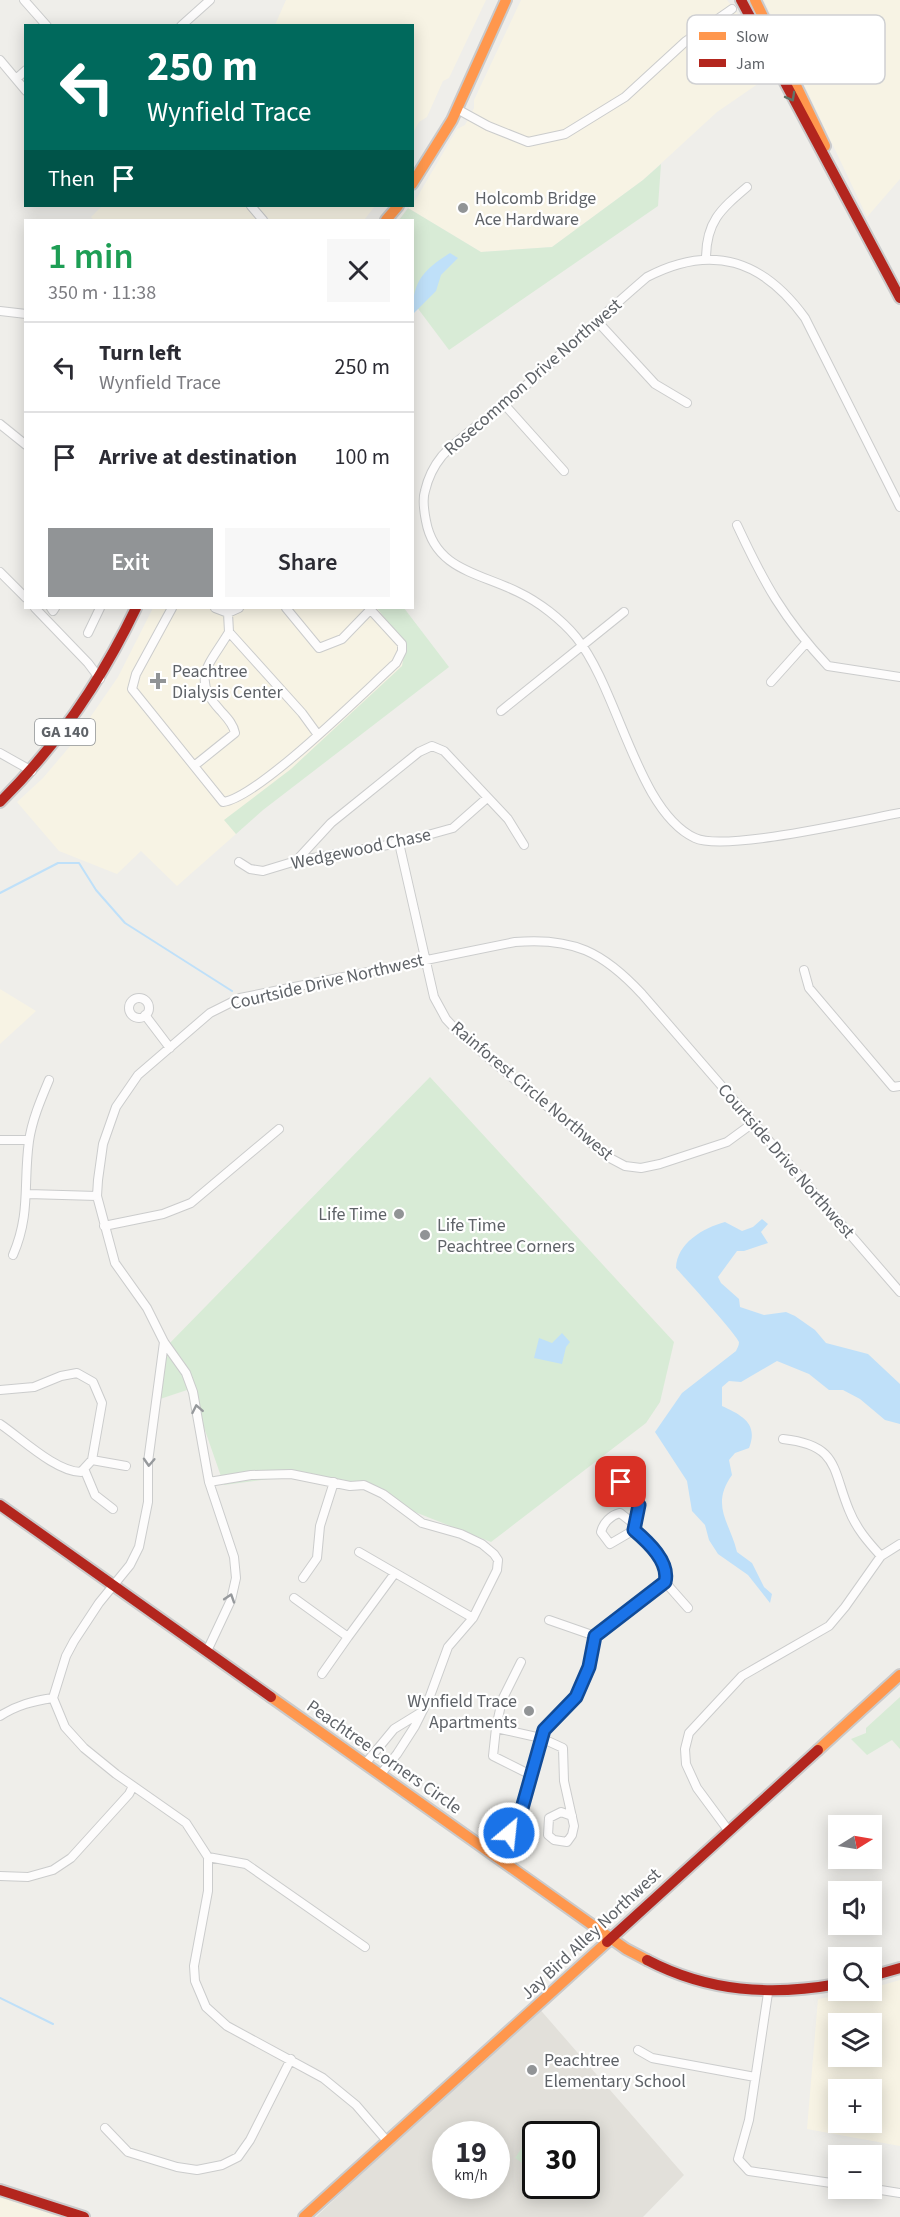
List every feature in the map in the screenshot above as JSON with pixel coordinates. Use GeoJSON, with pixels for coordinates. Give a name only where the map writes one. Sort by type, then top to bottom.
{"type":"FeatureCollection","features":[{"type":"Feature","properties":{"kind":"street"},"geometry":{"type":"LineString","coordinates":[[24,0],[45,24]]}},
{"type":"Feature","properties":{"kind":"street"},"geometry":{"type":"LineString","coordinates":[[183,24],[210,0]]}},
{"type":"Feature","properties":{"kind":"street"},"geometry":{"type":"LineString","coordinates":[[414,181],[457,109],[506,0]]}},
{"type":"Feature","properties":{"kind":"street"},"geometry":{"type":"LineString","coordinates":[[741,0],[749,15]]}},
{"type":"Feature","properties":{"kind":"street"},"geometry":{"type":"LineString","coordinates":[[754,0],[762,15]]}},
{"type":"Feature","properties":{"kind":"street"},"geometry":{"type":"LineString","coordinates":[[723,15],[732,9]]}},
{"type":"Feature","properties":{"kind":"street"},"geometry":{"type":"LineString","coordinates":[[457,109],[488,126],[528,142],[565,134],[615,104],[687,40]]}},
{"type":"Feature","properties":{"kind":"street"},"geometry":{"type":"LineString","coordinates":[[0,60],[24,89]]}},
{"type":"Feature","properties":{"kind":"street"},"geometry":{"type":"LineString","coordinates":[[15,78],[24,71]]}},
{"type":"Feature","properties":{"kind":"street"},"geometry":{"type":"LineString","coordinates":[[784,84],[854,209],[900,298]]}},
{"type":"Feature","properties":{"kind":"street"},"geometry":{"type":"LineString","coordinates":[[796,84],[854,209]]}},
{"type":"Feature","properties":{"kind":"street"},"geometry":{"type":"LineString","coordinates":[[706,259],[706,243],[710,227],[719,212],[747,187]]}},
{"type":"Feature","properties":{"kind":"street"},"geometry":{"type":"LineString","coordinates":[[252,207],[262,219]]}},
{"type":"Feature","properties":{"kind":"street"},"geometry":{"type":"LineString","coordinates":[[387,219],[397,207]]}},
{"type":"Feature","properties":{"kind":"street","name":"Rosecommon Drive Northwest"},"geometry":{"type":"LineString","coordinates":[[900,507],[805,318],[787,293],[745,266],[734,262],[706,259],[668,266],[647,277],[445,454],[433,468],[424,494],[428,531],[434,546],[444,556],[478,576],[536,602],[553,615],[581,645],[603,680],[656,800],[676,827],[698,839],[729,843],[900,813]]}},
{"type":"Feature","properties":{"kind":"street"},"geometry":{"type":"LineString","coordinates":[[0,310],[24,314]]}},
{"type":"Feature","properties":{"kind":"street"},"geometry":{"type":"LineString","coordinates":[[597,321],[655,384],[687,404]]}},
{"type":"Feature","properties":{"kind":"street"},"geometry":{"type":"LineString","coordinates":[[504,404],[564,471]]}},
{"type":"Feature","properties":{"kind":"street"},"geometry":{"type":"LineString","coordinates":[[0,424],[24,443]]}},
{"type":"Feature","properties":{"kind":"street"},"geometry":{"type":"LineString","coordinates":[[737,525],[759,574],[782,613],[828,666],[900,676]]}},
{"type":"Feature","properties":{"kind":"street"},"geometry":{"type":"LineString","coordinates":[[0,572],[24,596]]}},
{"type":"Feature","properties":{"kind":"street"},"geometry":{"type":"LineString","coordinates":[[35,609],[88,663],[100,679]]}},
{"type":"Feature","properties":{"kind":"street"},"geometry":{"type":"LineString","coordinates":[[88,633],[100,609]]}},
{"type":"Feature","properties":{"kind":"street","name":"GA 140"},"geometry":{"type":"LineString","coordinates":[[0,802],[32,771],[69,726],[100,679],[135,609]]}},
{"type":"Feature","properties":{"kind":"street"},"geometry":{"type":"LineString","coordinates":[[171,609],[136,674],[132,689],[223,802],[230,802],[262,781],[318,735],[396,663],[402,651],[402,644],[371,609]]}},
{"type":"Feature","properties":{"kind":"street"},"geometry":{"type":"LineString","coordinates":[[218,609],[228,613],[237,609]]}},
{"type":"Feature","properties":{"kind":"street"},"geometry":{"type":"LineString","coordinates":[[287,609],[319,648],[342,639],[369,609]]}},
{"type":"Feature","properties":{"kind":"street"},"geometry":{"type":"LineString","coordinates":[[501,711],[624,612]]}},
{"type":"Feature","properties":{"kind":"street"},"geometry":{"type":"LineString","coordinates":[[194,766],[235,733],[230,721],[209,698],[203,686],[206,672],[229,632],[228,613]]}},
{"type":"Feature","properties":{"kind":"street"},"geometry":{"type":"LineString","coordinates":[[229,632],[302,712],[318,735]]}},
{"type":"Feature","properties":{"kind":"street"},"geometry":{"type":"LineString","coordinates":[[771,682],[806,643]]}},
{"type":"Feature","properties":{"kind":"street"},"geometry":{"type":"LineString","coordinates":[[296,861],[331,823],[419,752],[432,746],[444,751],[508,819],[524,844]]}},
{"type":"Feature","properties":{"kind":"street"},"geometry":{"type":"LineString","coordinates":[[0,753],[32,771]]}},
{"type":"Feature","properties":{"kind":"street","name":"Wedgewood Chase"},"geometry":{"type":"LineString","coordinates":[[238,862],[250,869],[263,870],[296,861],[399,843],[453,828],[487,798]]}},
{"type":"Feature","properties":{"kind":"street","name":"Rainforest Circle Northwest"},"geometry":{"type":"LineString","coordinates":[[399,843],[434,997],[446,1019],[461,1035],[608,1157],[625,1166],[641,1168],[727,1142],[753,1124]]}},
{"type":"Feature","properties":{"kind":"street","name":"Courtside Drive Northwest"},"geometry":{"type":"LineString","coordinates":[[207,1651],[231,1600],[236,1578],[234,1557],[209,1482],[194,1392],[186,1373],[164,1342],[147,1308],[115,1263],[97,1196],[103,1144],[116,1107],[138,1075],[215,1009],[240,998],[515,942],[542,939],[570,944],[595,953],[618,968],[634,985],[900,1292]]}},
{"type":"Feature","properties":{"kind":"street"},"geometry":{"type":"LineString","coordinates":[[804,970],[809,988],[893,1087],[900,1086]]}},
{"type":"Feature","properties":{"kind":"street"},"geometry":{"type":"LineString","coordinates":[[145,1016],[170,1048]]}},
{"type":"Feature","properties":{"kind":"street"},"geometry":{"type":"LineString","coordinates":[[13,1255],[22,1232],[28,1194],[29,1140],[49,1080]]}},
{"type":"Feature","properties":{"kind":"street"},"geometry":{"type":"LineString","coordinates":[[104,1226],[163,1214],[191,1203],[279,1129]]}},
{"type":"Feature","properties":{"kind":"street"},"geometry":{"type":"LineString","coordinates":[[0,1140],[29,1140]]}},
{"type":"Feature","properties":{"kind":"street"},"geometry":{"type":"LineString","coordinates":[[28,1194],[97,1196]]}},
{"type":"Feature","properties":{"kind":"street"},"geometry":{"type":"LineString","coordinates":[[164,1342],[148,1462],[148,1502],[139,1547],[114,1587],[99,1603],[74,1641],[66,1656],[54,1698],[65,1727],[84,1749],[186,1823],[208,1857],[208,1891],[194,1966],[195,1981],[206,2007],[226,2026],[323,2078],[356,2105],[387,2141]]}},
{"type":"Feature","properties":{"kind":"street"},"geometry":{"type":"LineString","coordinates":[[0,1391],[34,1387],[61,1376],[76,1373],[88,1377],[98,1390],[102,1403],[92,1460],[85,1471]]}},
{"type":"Feature","properties":{"kind":"street"},"geometry":{"type":"LineString","coordinates":[[0,1424],[61,1467],[72,1472],[85,1471]]}},
{"type":"Feature","properties":{"kind":"street"},"geometry":{"type":"LineString","coordinates":[[783,1439],[802,1441],[828,1456],[838,1473],[855,1524],[881,1556]]}},
{"type":"Feature","properties":{"kind":"street"},"geometry":{"type":"LineString","coordinates":[[92,1460],[126,1466]]}},
{"type":"Feature","properties":{"kind":"street"},"geometry":{"type":"LineString","coordinates":[[85,1471],[95,1496],[112,1509]]}},
{"type":"Feature","properties":{"kind":"street"},"geometry":{"type":"LineString","coordinates":[[489,1852],[513,1812],[523,1806],[544,1730],[576,1697],[589,1667],[595,1636],[665,1582],[668,1574],[664,1564],[634,1527],[639,1505],[613,1472]]}},
{"type":"Feature","properties":{"kind":"street"},"geometry":{"type":"LineString","coordinates":[[209,1482],[251,1475],[291,1474],[364,1485],[383,1494],[422,1523],[461,1534],[482,1544],[498,1560],[497,1570],[473,1618],[448,1647],[406,1741],[380,1775]]}},
{"type":"Feature","properties":{"kind":"street"},"geometry":{"type":"LineString","coordinates":[[303,1578],[317,1558],[319,1532],[334,1482]]}},
{"type":"Feature","properties":{"kind":"street","name":"Peachtree Corners Circle"},"geometry":{"type":"LineString","coordinates":[[0,1505],[612,1939],[651,1963],[705,1985],[768,1993],[828,1986]]}},
{"type":"Feature","properties":{"kind":"street"},"geometry":{"type":"LineString","coordinates":[[728,1830],[697,1788],[686,1764],[685,1749],[689,1734],[742,1676],[829,1626],[881,1556],[900,1544]]}},
{"type":"Feature","properties":{"kind":"street"},"geometry":{"type":"LineString","coordinates":[[359,1552],[473,1618]]}},
{"type":"Feature","properties":{"kind":"street"},"geometry":{"type":"LineString","coordinates":[[321,1674],[395,1573]]}},
{"type":"Feature","properties":{"kind":"street"},"geometry":{"type":"LineString","coordinates":[[665,1582],[688,1608]]}},
{"type":"Feature","properties":{"kind":"street"},"geometry":{"type":"LineString","coordinates":[[294,1598],[348,1637]]}},
{"type":"Feature","properties":{"kind":"street"},"geometry":{"type":"LineString","coordinates":[[549,1620],[595,1636]]}},
{"type":"Feature","properties":{"kind":"street"},"geometry":{"type":"LineString","coordinates":[[521,1662],[502,1700],[493,1756],[531,1775]]}},
{"type":"Feature","properties":{"kind":"street","name":"Jay Bird Alley Northwest"},"geometry":{"type":"LineString","coordinates":[[304,2217],[900,1675]]}},
{"type":"Feature","properties":{"kind":"street"},"geometry":{"type":"LineString","coordinates":[[0,1716],[13,1707],[54,1698]]}},
{"type":"Feature","properties":{"kind":"street"},"geometry":{"type":"LineString","coordinates":[[365,1764],[394,1729],[420,1713]]}},
{"type":"Feature","properties":{"kind":"street"},"geometry":{"type":"LineString","coordinates":[[496,1728],[541,1738],[563,1748],[564,1781],[572,1816]]}},
{"type":"Feature","properties":{"kind":"street"},"geometry":{"type":"LineString","coordinates":[[0,1876],[40,1875],[71,1858],[129,1794],[133,1786]]}},
{"type":"Feature","properties":{"kind":"street"},"geometry":{"type":"LineString","coordinates":[[208,1857],[246,1864],[365,1947]]}},
{"type":"Feature","properties":{"kind":"street"},"geometry":{"type":"LineString","coordinates":[[882,1973],[900,1968]]}},
{"type":"Feature","properties":{"kind":"street"},"geometry":{"type":"LineString","coordinates":[[768,1993],[749,2120],[738,2159],[749,2171],[828,2183]]}},
{"type":"Feature","properties":{"kind":"street"},"geometry":{"type":"LineString","coordinates":[[638,2050],[652,2058],[755,2077]]}},
{"type":"Feature","properties":{"kind":"street"},"geometry":{"type":"LineString","coordinates":[[105,2128],[128,2152],[177,2168],[197,2170],[222,2165],[238,2157],[250,2140],[291,2059]]}},
{"type":"Feature","properties":{"kind":"street"},"geometry":{"type":"LineString","coordinates":[[0,2190],[84,2217]]}},
{"type":"Feature","properties":{"kind":"street"},"geometry":{"type":"LineString","coordinates":[[882,2190],[900,2193]]}},
{"type":"Feature","properties":{"kind":"shaded area"},"geometry":{"type":"Polygon","coordinates":[[[286,0],[486,0],[449,78],[443,81],[427,117],[419,122],[414,131],[414,24],[275,24],[286,0]]]}},
{"type":"Feature","properties":{"kind":"shaded area"},"geometry":{"type":"Polygon","coordinates":[[[521,0],[727,0],[739,15],[687,15],[687,84],[758,84],[717,112],[643,180],[552,247],[481,252],[408,208],[414,207],[414,203],[457,129],[465,125],[474,108],[474,100],[521,0]]]}},
{"type":"Feature","properties":{"kind":"shaded area"},"geometry":{"type":"Polygon","coordinates":[[[764,0],[900,0],[900,179],[867,217],[804,84],[885,84],[885,15],[771,15],[764,0]]]}},
{"type":"Feature","properties":{"kind":"shaded area"},"geometry":{"type":"Polygon","coordinates":[[[101,207],[247,207],[258,219],[93,219],[91,217],[101,207]]]}},
{"type":"Feature","properties":{"kind":"shaded area"},"geometry":{"type":"Polygon","coordinates":[[[258,207],[374,207],[365,219],[269,219],[258,207]]]}},
{"type":"Feature","properties":{"kind":"shaded area"},"geometry":{"type":"Polygon","coordinates":[[[152,609],[378,609],[406,645],[402,666],[291,769],[225,820],[236,834],[177,886],[141,851],[117,874],[59,851],[17,802],[43,778],[71,745],[118,677],[152,609]]]}},
{"type":"Feature","properties":{"kind":"shaded area"},"geometry":{"type":"Polygon","coordinates":[[[0,989],[36,1011],[0,1044],[0,989]]]}},
{"type":"Feature","properties":{"kind":"shaded area"},"geometry":{"type":"Polygon","coordinates":[[[900,1980],[900,2146],[829,2133],[882,2133],[882,2079],[828,2079],[828,2133],[807,2129],[818,1999],[828,1997],[828,2001],[882,2001],[882,1985],[900,1980]]]}},
{"type":"Feature","properties":{"kind":"shaded area","name":"Peachtree Elementary School"},"geometry":{"type":"Polygon","coordinates":[[[537,2006],[684,2175],[643,2217],[316,2217],[537,2006]]]}},
{"type":"Feature","properties":{"kind":"shaded area"},"geometry":{"type":"Polygon","coordinates":[[[0,2196],[24,2204],[64,2217],[0,2217],[0,2196]]]}},
{"type":"Feature","properties":{"kind":"green space"},"geometry":{"type":"Polygon","coordinates":[[[661,164],[658,206],[449,350],[414,303],[414,219],[400,219],[408,208],[481,252],[552,247],[643,180],[661,164]]]}},
{"type":"Feature","properties":{"kind":"green space"},"geometry":{"type":"Polygon","coordinates":[[[378,609],[405,609],[449,667],[263,810],[236,834],[224,820],[291,769],[402,666],[406,645],[378,609]]]}},
{"type":"Feature","properties":{"kind":"green space","name":"Life Time Peachtree Corners"},"geometry":{"type":"Polygon","coordinates":[[[430,1077],[674,1342],[660,1402],[646,1423],[491,1542],[397,1505],[368,1489],[299,1475],[224,1485],[199,1413],[187,1390],[160,1399],[165,1348],[430,1077]]]}},
{"type":"Feature","properties":{"kind":"green space"},"geometry":{"type":"Polygon","coordinates":[[[900,1697],[900,1749],[892,1740],[867,1755],[851,1739],[866,1733],[866,1728],[900,1697]]]}},
{"type":"Feature","properties":{"kind":"green space"},"geometry":{"type":"Polygon","coordinates":[[[522,2148],[522,2163],[515,2158],[522,2148]]]}},
{"type":"Feature","properties":{"kind":"water"},"geometry":{"type":"Polygon","coordinates":[[[450,253],[458,258],[441,275],[436,291],[414,313],[417,285],[433,265],[450,253]]]}},
{"type":"Feature","properties":{"kind":"water"},"geometry":{"type":"Polygon","coordinates":[[[762,1219],[768,1224],[761,1232],[768,1243],[737,1251],[718,1277],[721,1283],[739,1299],[740,1307],[764,1315],[786,1312],[795,1316],[815,1330],[826,1343],[868,1354],[900,1384],[900,1424],[885,1420],[860,1399],[843,1390],[829,1390],[809,1374],[777,1361],[741,1382],[729,1381],[722,1387],[722,1406],[742,1417],[752,1432],[749,1448],[735,1453],[729,1460],[732,1475],[723,1496],[724,1514],[737,1552],[752,1563],[764,1587],[772,1594],[770,1603],[748,1575],[718,1554],[709,1540],[705,1525],[692,1511],[687,1481],[655,1432],[682,1393],[736,1351],[739,1343],[676,1268],[681,1251],[693,1238],[708,1228],[725,1222],[742,1231],[753,1227],[762,1219]]]}},
{"type":"Feature","properties":{"kind":"water"},"geometry":{"type":"Polygon","coordinates":[[[562,1333],[570,1342],[566,1347],[562,1364],[534,1358],[539,1338],[552,1343],[562,1333]]]}},
{"type":"Feature","properties":{"kind":"waterway"},"geometry":{"type":"LineString","coordinates":[[0,893],[58,863],[79,863],[96,890],[125,923],[232,991]]}},
{"type":"Feature","properties":{"kind":"waterway"},"geometry":{"type":"LineString","coordinates":[[0,1998],[53,2024]]}},
{"type":"Feature","properties":{"kind":"traffic: slow"},"geometry":{"type":"LineString","coordinates":[[414,181],[452,120],[506,0]]}},
{"type":"Feature","properties":{"kind":"traffic: slow"},"geometry":{"type":"LineString","coordinates":[[755,0],[762,15]]}},
{"type":"Feature","properties":{"kind":"traffic: slow"},"geometry":{"type":"LineString","coordinates":[[795,84],[825,146]]}},
{"type":"Feature","properties":{"kind":"traffic: slow"},"geometry":{"type":"LineString","coordinates":[[387,219],[397,207]]}},
{"type":"Feature","properties":{"kind":"traffic: slow"},"geometry":{"type":"LineString","coordinates":[[818,1750],[900,1675]]}},
{"type":"Feature","properties":{"kind":"traffic: slow"},"geometry":{"type":"LineString","coordinates":[[271,1697],[626,1949],[647,1960]]}},
{"type":"Feature","properties":{"kind":"traffic: slow"},"geometry":{"type":"LineString","coordinates":[[304,2217],[607,1942]]}},
{"type":"Feature","properties":{"kind":"traffic: jam"},"geometry":{"type":"LineString","coordinates":[[741,0],[749,15]]}},
{"type":"Feature","properties":{"kind":"traffic: jam"},"geometry":{"type":"LineString","coordinates":[[786,84],[900,298]]}},
{"type":"Feature","properties":{"kind":"traffic: jam"},"geometry":{"type":"LineString","coordinates":[[0,802],[41,758],[77,711],[108,661],[135,609]]}},
{"type":"Feature","properties":{"kind":"traffic: jam"},"geometry":{"type":"LineString","coordinates":[[0,1505],[271,1697]]}},
{"type":"Feature","properties":{"kind":"traffic: jam"},"geometry":{"type":"LineString","coordinates":[[607,1942],[818,1750]]}},
{"type":"Feature","properties":{"kind":"traffic: jam"},"geometry":{"type":"LineString","coordinates":[[647,1960],[670,1971],[717,1985],[764,1990],[828,1986]]}},
{"type":"Feature","properties":{"kind":"traffic: jam"},"geometry":{"type":"LineString","coordinates":[[882,1973],[900,1968]]}},
{"type":"Feature","properties":{"kind":"traffic: jam"},"geometry":{"type":"LineString","coordinates":[[0,2190],[84,2217]]}},
{"type":"Feature","properties":{"kind":"place","name":"Holcomb Bridge Ace Hardware"},"geometry":{"type":"Point","coordinates":[463,208]}},
{"type":"Feature","properties":{"kind":"place","name":"Peachtree Dialysis Center"},"geometry":{"type":"Point","coordinates":[158,681]}},
{"type":"Feature","properties":{"kind":"place","name":"Life Time"},"geometry":{"type":"Point","coordinates":[399,1214]}},
{"type":"Feature","properties":{"kind":"place","name":"Life Time Peachtree Corners"},"geometry":{"type":"Point","coordinates":[425,1235]}},
{"type":"Feature","properties":{"kind":"place","name":"Wynfield Trace Apartments"},"geometry":{"type":"Point","coordinates":[529,1711]}},
{"type":"Feature","properties":{"kind":"place","name":"Peachtree Elementary School"},"geometry":{"type":"Point","coordinates":[532,2070]}},
{"type":"Feature","properties":{"kind":"route"},"geometry":{"type":"LineString","coordinates":[[509,1833],[519,1819],[544,1730],[576,1697],[589,1667],[595,1636],[665,1582],[668,1574],[664,1564],[634,1530],[639,1505],[621,1482]]}}]}
